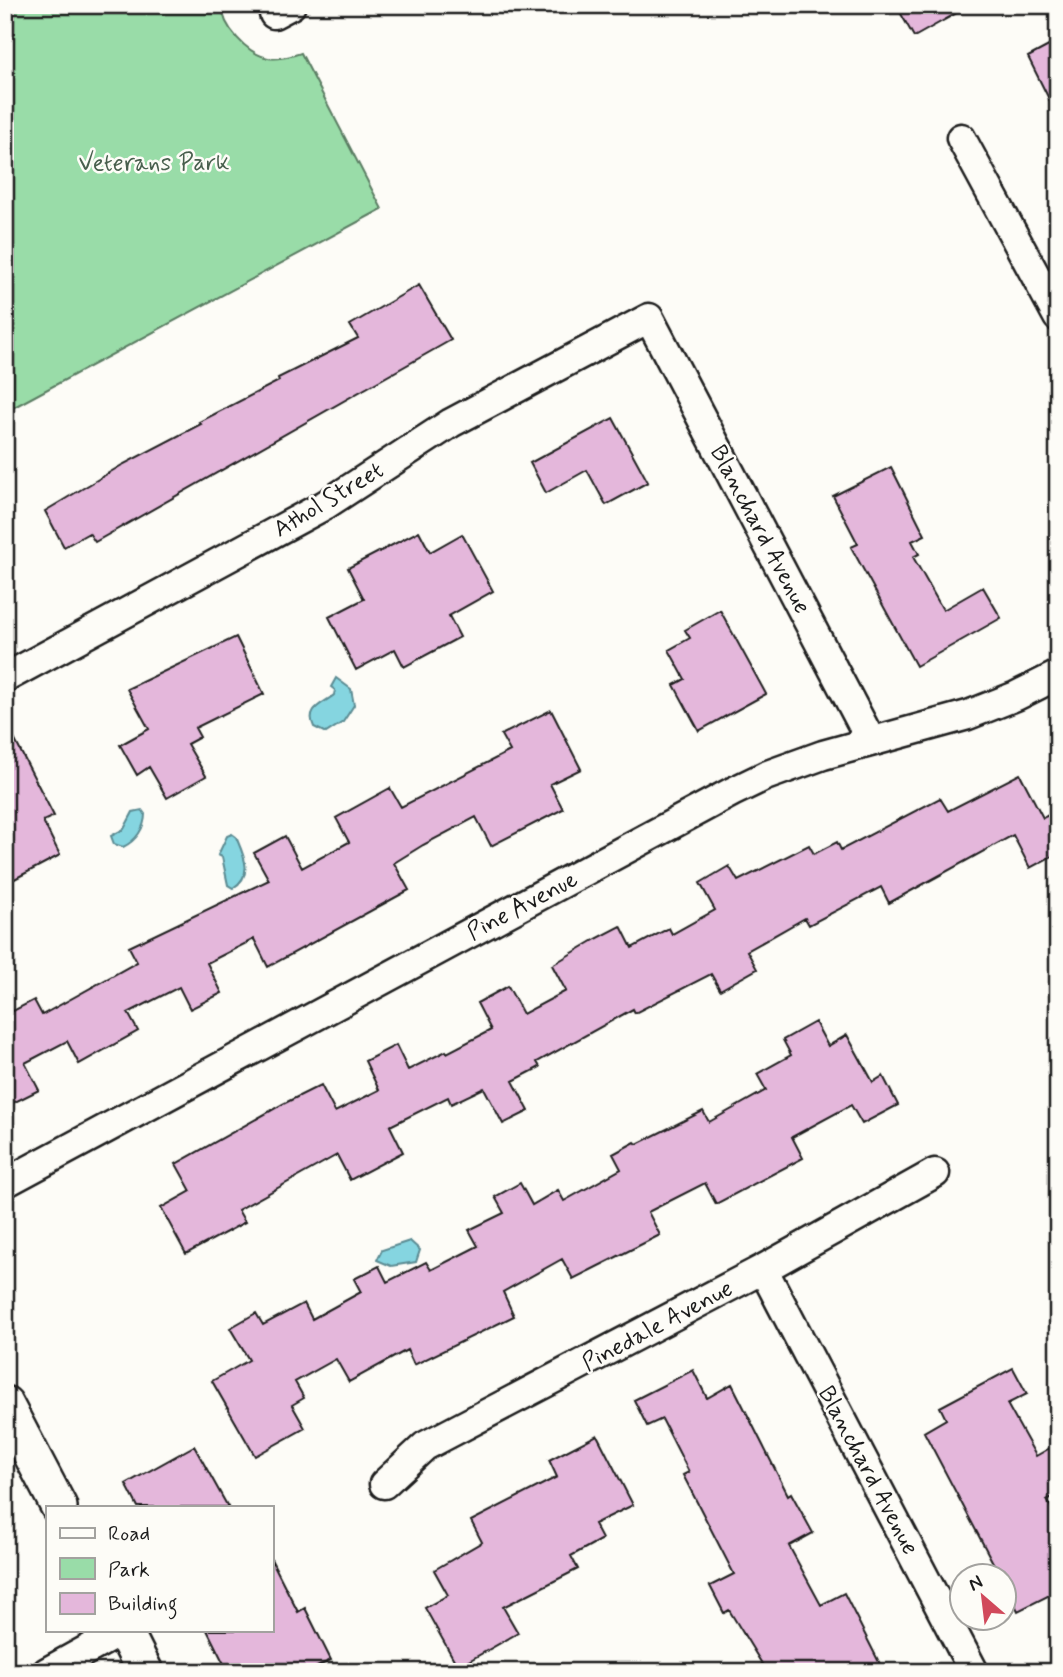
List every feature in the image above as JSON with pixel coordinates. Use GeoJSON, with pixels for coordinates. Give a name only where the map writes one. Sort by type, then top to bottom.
{"type":"FeatureCollection","features":[{"type":"Feature","properties":{"kind":"street"},"geometry":{"type":"LineString","coordinates":[[961,138],[1058,317]]}},
{"type":"Feature","properties":{"kind":"street","name":"Athol Street"},"geometry":{"type":"LineString","coordinates":[[5,678],[325,505],[452,424],[649,318]]}},
{"type":"Feature","properties":{"kind":"street","name":"Blanchard Avenue"},"geometry":{"type":"LineString","coordinates":[[649,318],[871,741]]}},
{"type":"Feature","properties":{"kind":"street","name":"Pine Avenue"},"geometry":{"type":"LineString","coordinates":[[5,1182],[765,776],[871,741],[968,715],[1016,696],[1058,675]]}},
{"type":"Feature","properties":{"kind":"street","name":"Pinedale Avenue"},"geometry":{"type":"LineString","coordinates":[[384,1484],[425,1446],[763,1269],[936,1173]]}},
{"type":"Feature","properties":{"kind":"street","name":"Blanchard Avenue"},"geometry":{"type":"LineString","coordinates":[[763,1269],[974,1672]]}},
{"type":"Feature","properties":{"kind":"street"},"geometry":{"type":"LineString","coordinates":[[5,1404],[59,1506]]}},
{"type":"Feature","properties":{"kind":"street"},"geometry":{"type":"LineString","coordinates":[[47,1672],[119,1632]]}},
{"type":"Feature","properties":{"kind":"street"},"geometry":{"type":"LineString","coordinates":[[124,1632],[145,1672]]}},
{"type":"Feature","properties":{"kind":"green space","name":"Veterans Park"},"geometry":{"type":"Polygon","coordinates":[[[5,5],[222,5],[231,30],[252,51],[268,58],[301,53],[382,209],[5,412],[5,5]]]}},
{"type":"Feature","properties":{"kind":"water"},"geometry":{"type":"Polygon","coordinates":[[[336,678],[351,689],[354,705],[343,722],[326,733],[314,727],[312,715],[316,707],[334,695],[335,690],[331,687],[336,678]]]}},
{"type":"Feature","properties":{"kind":"water"},"geometry":{"type":"Polygon","coordinates":[[[142,810],[145,819],[136,838],[123,847],[114,844],[111,836],[124,829],[133,812],[142,810]]]}},
{"type":"Feature","properties":{"kind":"water"},"geometry":{"type":"Polygon","coordinates":[[[232,834],[242,851],[245,865],[243,877],[233,888],[228,885],[222,857],[218,855],[227,836],[232,834]]]}},
{"type":"Feature","properties":{"kind":"water"},"geometry":{"type":"Polygon","coordinates":[[[410,1241],[420,1250],[416,1262],[391,1266],[377,1260],[382,1250],[410,1241]]]}},
{"type":"Feature","properties":{"kind":"building"},"geometry":{"type":"Polygon","coordinates":[[[896,5],[971,5],[914,37],[896,5]]]}},
{"type":"Feature","properties":{"kind":"building"},"geometry":{"type":"Polygon","coordinates":[[[1058,41],[1058,117],[1028,57],[1058,41]]]}},
{"type":"Feature","properties":{"kind":"building"},"geometry":{"type":"Polygon","coordinates":[[[419,285],[451,340],[95,542],[89,533],[64,547],[45,511],[122,465],[201,424],[199,422],[279,381],[278,378],[358,338],[350,325],[419,285]]]}},
{"type":"Feature","properties":{"kind":"building"},"geometry":{"type":"Polygon","coordinates":[[[613,418],[648,482],[606,505],[587,470],[546,493],[530,463],[613,418]]]}},
{"type":"Feature","properties":{"kind":"building"},"geometry":{"type":"Polygon","coordinates":[[[891,467],[925,535],[912,541],[919,554],[913,557],[943,610],[983,587],[1001,618],[916,666],[851,547],[858,544],[833,496],[891,467]]]}},
{"type":"Feature","properties":{"kind":"building"},"geometry":{"type":"Polygon","coordinates":[[[419,531],[430,552],[462,534],[493,591],[449,616],[460,637],[404,667],[395,649],[356,670],[329,617],[364,599],[348,568],[419,531]]]}},
{"type":"Feature","properties":{"kind":"building"},"geometry":{"type":"Polygon","coordinates":[[[720,610],[766,694],[699,731],[674,685],[685,679],[669,650],[690,638],[685,630],[720,610]]]}},
{"type":"Feature","properties":{"kind":"building"},"geometry":{"type":"Polygon","coordinates":[[[236,637],[264,694],[195,728],[200,737],[187,744],[206,776],[167,798],[149,767],[137,775],[120,745],[149,729],[127,689],[236,637]]]}},
{"type":"Feature","properties":{"kind":"building"},"geometry":{"type":"Polygon","coordinates":[[[551,710],[581,769],[550,784],[563,809],[491,846],[476,817],[423,845],[394,863],[409,890],[268,967],[254,939],[207,963],[222,993],[190,1009],[179,987],[128,1013],[138,1031],[79,1064],[67,1041],[25,1063],[39,1090],[5,1107],[5,1015],[34,1000],[42,1015],[137,962],[129,947],[269,880],[254,853],[285,836],[302,868],[349,842],[336,818],[390,788],[401,807],[510,751],[501,735],[551,710]]]}},
{"type":"Feature","properties":{"kind":"building"},"geometry":{"type":"Polygon","coordinates":[[[5,721],[54,816],[43,821],[60,855],[5,884],[5,721]]]}},
{"type":"Feature","properties":{"kind":"building"},"geometry":{"type":"Polygon","coordinates":[[[1020,774],[1043,818],[1058,810],[1058,853],[1030,868],[1013,835],[889,903],[881,887],[809,925],[805,918],[747,951],[757,969],[720,990],[711,974],[635,1013],[633,1009],[537,1062],[540,1067],[513,1081],[529,1111],[503,1124],[484,1088],[451,1104],[448,1097],[390,1126],[403,1152],[350,1180],[337,1155],[238,1210],[245,1222],[186,1254],[161,1208],[191,1191],[176,1164],[283,1104],[321,1085],[335,1112],[379,1090],[365,1061],[396,1045],[408,1070],[491,1030],[477,1003],[508,986],[523,1014],[566,991],[552,965],[596,939],[621,926],[632,948],[669,928],[672,934],[715,910],[700,883],[729,866],[738,881],[809,845],[814,854],[837,842],[841,850],[940,798],[948,811],[1020,774]]]}},
{"type":"Feature","properties":{"kind":"building"},"geometry":{"type":"Polygon","coordinates":[[[815,1022],[828,1046],[847,1035],[873,1082],[883,1076],[898,1105],[862,1124],[851,1105],[792,1137],[803,1158],[716,1204],[705,1183],[648,1212],[660,1235],[573,1279],[562,1259],[503,1292],[514,1316],[414,1365],[407,1350],[349,1382],[336,1359],[295,1382],[304,1398],[292,1405],[305,1428],[255,1456],[212,1381],[249,1360],[230,1328],[256,1313],[263,1325],[304,1303],[312,1319],[361,1292],[354,1279],[379,1266],[387,1282],[426,1262],[431,1270],[478,1246],[469,1230],[504,1213],[495,1197],[520,1183],[532,1205],[558,1190],[564,1201],[621,1169],[613,1154],[635,1142],[637,1144],[703,1111],[709,1122],[766,1090],[757,1074],[791,1055],[783,1040],[815,1022]]]}},
{"type":"Feature","properties":{"kind":"building"},"geometry":{"type":"Polygon","coordinates":[[[1013,1368],[1027,1394],[1007,1404],[1036,1456],[1050,1448],[1058,1462],[1058,1494],[1047,1500],[1058,1519],[1058,1591],[1018,1611],[1018,1562],[993,1562],[924,1432],[946,1419],[940,1407],[1013,1368]]]}},
{"type":"Feature","properties":{"kind":"building"},"geometry":{"type":"Polygon","coordinates":[[[693,1370],[707,1398],[732,1384],[788,1495],[791,1493],[813,1533],[789,1546],[821,1605],[844,1593],[884,1672],[767,1672],[729,1610],[724,1613],[710,1586],[734,1574],[683,1475],[689,1472],[662,1419],[647,1426],[634,1400],[693,1370]]]}},
{"type":"Feature","properties":{"kind":"building"},"geometry":{"type":"Polygon","coordinates":[[[597,1435],[633,1505],[594,1524],[602,1539],[571,1556],[578,1569],[503,1607],[518,1633],[458,1667],[425,1608],[448,1595],[434,1570],[482,1542],[471,1521],[557,1477],[549,1460],[597,1435]]]}},
{"type":"Feature","properties":{"kind":"building"},"geometry":{"type":"Polygon","coordinates":[[[194,1446],[227,1506],[137,1506],[126,1484],[194,1446]]]}},
{"type":"Feature","properties":{"kind":"building"},"geometry":{"type":"Polygon","coordinates":[[[273,1563],[298,1612],[305,1608],[331,1660],[307,1672],[228,1672],[208,1632],[273,1632],[273,1563]]]}}]}
